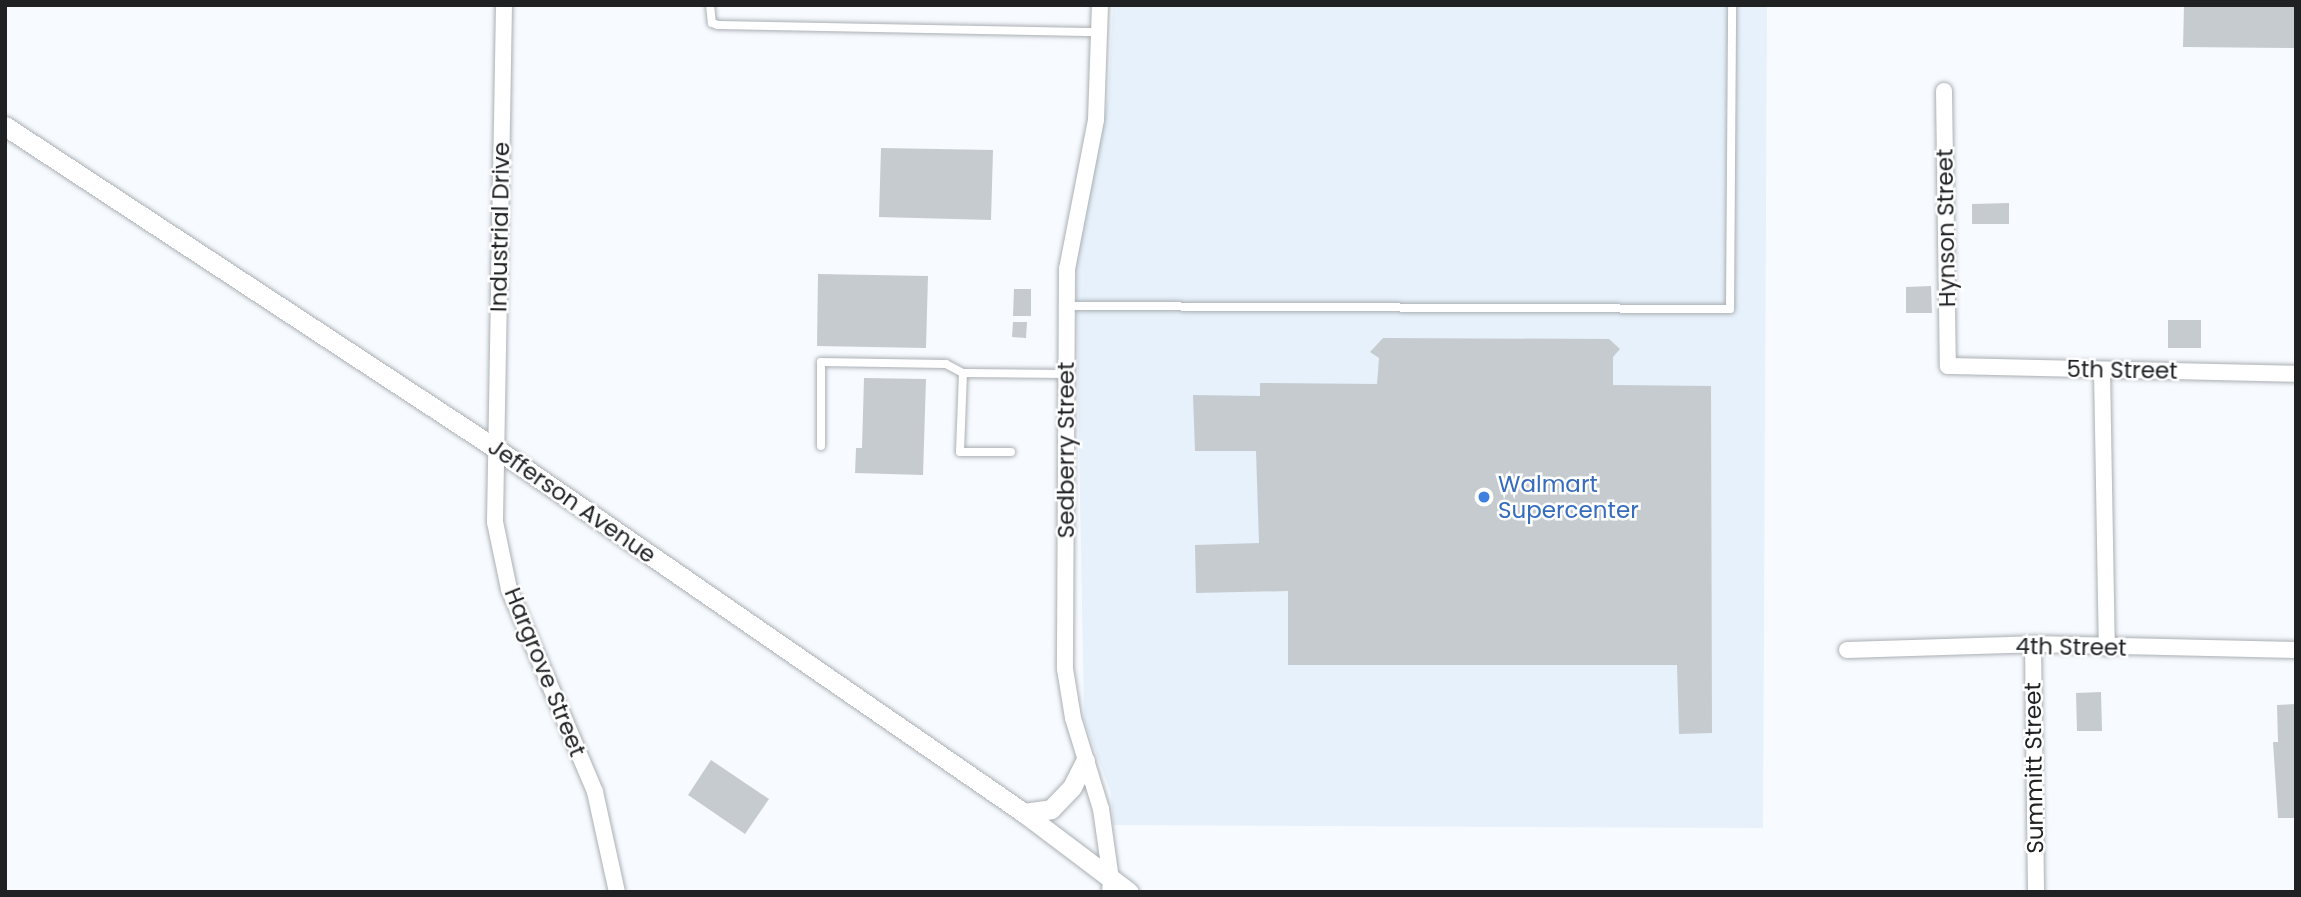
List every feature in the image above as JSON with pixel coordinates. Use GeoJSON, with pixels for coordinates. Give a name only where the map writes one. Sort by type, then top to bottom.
{"type":"FeatureCollection","features":[{"type":"Feature","properties":{"kind":"street","name":"Industrial Drive"},"geometry":{"type":"LineString","coordinates":[[498,450],[505,5]]}},
{"type":"Feature","properties":{"kind":"street","name":"Sedberry Street"},"geometry":{"type":"LineString","coordinates":[[1100,5],[1096,120],[1069,250],[1065,669],[1073,718],[1101,809],[1110,885]]}},
{"type":"Feature","properties":{"kind":"street","name":"Hynson Street"},"geometry":{"type":"LineString","coordinates":[[1944,91],[1948,366]]}},
{"type":"Feature","properties":{"kind":"street","name":"Jefferson Avenue"},"geometry":{"type":"LineString","coordinates":[[5,126],[498,450],[1024,813],[1110,885],[1129,892]]}},
{"type":"Feature","properties":{"kind":"street","name":"5th Street"},"geometry":{"type":"LineString","coordinates":[[1948,366],[2296,374]]}},
{"type":"Feature","properties":{"kind":"street"},"geometry":{"type":"LineString","coordinates":[[2102,370],[2107,648]]}},
{"type":"Feature","properties":{"kind":"street","name":"Hargrove Street"},"geometry":{"type":"LineString","coordinates":[[498,450],[495,522],[509,589],[595,792],[617,892]]}},
{"type":"Feature","properties":{"kind":"street","name":"4th Street"},"geometry":{"type":"LineString","coordinates":[[1847,650],[2033,644],[2107,648],[2296,650]]}},
{"type":"Feature","properties":{"kind":"street","name":"Summitt Street"},"geometry":{"type":"LineString","coordinates":[[2033,644],[2036,892]]}},
{"type":"Feature","properties":{"kind":"street"},"geometry":{"type":"LineString","coordinates":[[1024,813],[1051,809],[1072,787],[1085,761]]}},
{"type":"Feature","properties":{"kind":"lane"},"geometry":{"type":"LineString","coordinates":[[710,5],[712,23],[718,25],[1099,32]]}},
{"type":"Feature","properties":{"kind":"lane"},"geometry":{"type":"LineString","coordinates":[[1068,306],[1730,309],[1732,5]]}},
{"type":"Feature","properties":{"kind":"lane"},"geometry":{"type":"LineString","coordinates":[[821,446],[821,362],[946,364],[963,373],[1067,374]]}},
{"type":"Feature","properties":{"kind":"lane"},"geometry":{"type":"LineString","coordinates":[[963,373],[960,452],[1011,452]]}},
{"type":"Feature","properties":{"kind":"shaded area"},"geometry":{"type":"Polygon","coordinates":[[[1113,5],[1767,5],[1763,828],[1113,825],[1111,793],[1084,720],[1076,264],[1108,98],[1113,5]]]}},
{"type":"Feature","properties":{"kind":"building"},"geometry":{"type":"Polygon","coordinates":[[[2184,5],[2296,5],[2296,48],[2183,47],[2184,5]]]}},
{"type":"Feature","properties":{"kind":"building"},"geometry":{"type":"Polygon","coordinates":[[[881,148],[993,150],[991,220],[879,217],[881,148]]]}},
{"type":"Feature","properties":{"kind":"building"},"geometry":{"type":"Polygon","coordinates":[[[2009,203],[2009,224],[1972,224],[1972,204],[2009,203]]]}},
{"type":"Feature","properties":{"kind":"building"},"geometry":{"type":"Polygon","coordinates":[[[818,274],[928,276],[926,348],[817,346],[818,274]]]}},
{"type":"Feature","properties":{"kind":"building"},"geometry":{"type":"Polygon","coordinates":[[[1931,286],[1932,313],[1906,313],[1906,287],[1931,286]]]}},
{"type":"Feature","properties":{"kind":"building"},"geometry":{"type":"Polygon","coordinates":[[[1014,289],[1031,289],[1031,316],[1013,316],[1014,289]]]}},
{"type":"Feature","properties":{"kind":"building"},"geometry":{"type":"Polygon","coordinates":[[[2168,320],[2201,320],[2201,348],[2168,348],[2168,320]]]}},
{"type":"Feature","properties":{"kind":"building"},"geometry":{"type":"Polygon","coordinates":[[[1013,322],[1027,322],[1026,338],[1012,337],[1013,322]]]}},
{"type":"Feature","properties":{"kind":"building","name":"Walmart Supercenter"},"geometry":{"type":"Polygon","coordinates":[[[1383,338],[1609,339],[1620,349],[1613,357],[1613,385],[1711,386],[1712,733],[1679,734],[1677,665],[1288,665],[1288,591],[1196,593],[1195,545],[1259,543],[1256,451],[1195,451],[1193,395],[1260,396],[1260,383],[1377,384],[1379,358],[1370,352],[1383,338]]]}},
{"type":"Feature","properties":{"kind":"building"},"geometry":{"type":"Polygon","coordinates":[[[864,378],[926,379],[923,475],[855,473],[856,448],[862,448],[864,378]]]}},
{"type":"Feature","properties":{"kind":"building"},"geometry":{"type":"Polygon","coordinates":[[[2101,692],[2102,731],[2077,731],[2076,693],[2101,692]]]}},
{"type":"Feature","properties":{"kind":"building"},"geometry":{"type":"Polygon","coordinates":[[[2296,704],[2296,818],[2278,818],[2273,742],[2278,742],[2277,705],[2296,704]]]}},
{"type":"Feature","properties":{"kind":"building"},"geometry":{"type":"Polygon","coordinates":[[[711,760],[769,799],[745,834],[688,795],[711,760]]]}},
{"type":"Feature","properties":{"kind":"place","name":"Walmart Supercenter"},"geometry":{"type":"Point","coordinates":[1484,497]}}]}
